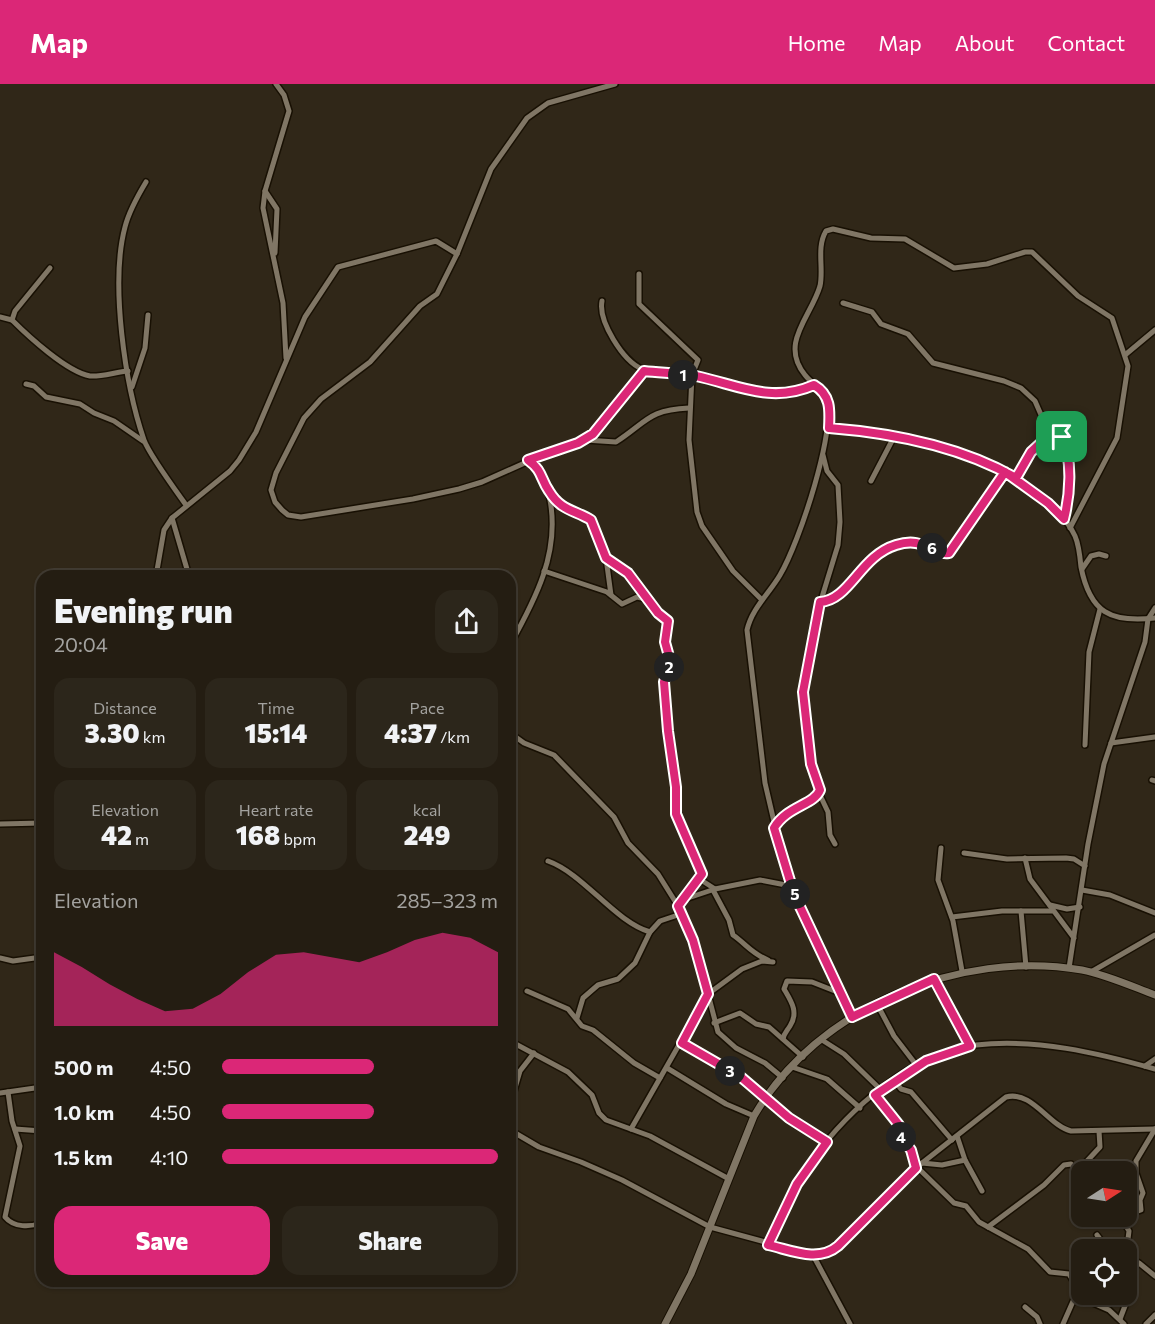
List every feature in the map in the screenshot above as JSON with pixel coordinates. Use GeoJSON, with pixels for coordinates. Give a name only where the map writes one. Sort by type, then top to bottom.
{"type":"FeatureCollection","features":[{"type":"Feature","properties":{"kind":"street"},"geometry":{"type":"LineString","coordinates":[[276,84],[284,95],[289,111],[265,191],[264,220],[275,258],[284,316],[286,359]]}},
{"type":"Feature","properties":{"kind":"street"},"geometry":{"type":"LineString","coordinates":[[615,84],[548,103],[527,118],[491,169],[457,254],[437,294],[420,306],[370,362],[321,399],[304,418],[276,473],[271,490],[275,502],[288,515],[301,517],[413,499],[482,482],[528,460],[585,440],[605,423],[644,371]]}},
{"type":"Feature","properties":{"kind":"street"},"geometry":{"type":"LineString","coordinates":[[146,182],[128,216],[121,246],[121,314],[128,370],[145,442],[186,505]]}},
{"type":"Feature","properties":{"kind":"street"},"geometry":{"type":"LineString","coordinates":[[265,191],[277,209],[275,258]]}},
{"type":"Feature","properties":{"kind":"street"},"geometry":{"type":"LineString","coordinates":[[852,1017],[791,886],[774,828],[762,763],[748,641],[749,621],[781,574],[790,555],[823,454],[829,428],[828,398],[826,393],[814,385],[797,362],[796,339],[797,329],[819,289],[822,238],[826,231],[833,229],[871,238],[905,239],[954,268],[987,264],[1025,252],[1032,252],[1078,296],[1112,318],[1125,355],[1127,377],[1118,438],[1070,528]]}},
{"type":"Feature","properties":{"kind":"street"},"geometry":{"type":"LineString","coordinates":[[157,570],[162,535],[172,518],[230,471],[256,432],[305,317],[338,267],[436,241],[457,254]]}},
{"type":"Feature","properties":{"kind":"street"},"geometry":{"type":"LineString","coordinates":[[12,320],[15,311],[50,268]]}},
{"type":"Feature","properties":{"kind":"street"},"geometry":{"type":"LineString","coordinates":[[639,274],[639,304],[698,359],[692,375],[689,408],[690,450],[699,519],[733,571],[762,600]]}},
{"type":"Feature","properties":{"kind":"street"},"geometry":{"type":"LineString","coordinates":[[602,301],[600,309],[609,332],[636,366],[644,371],[692,375],[760,394],[789,392],[814,385]]}},
{"type":"Feature","properties":{"kind":"street"},"geometry":{"type":"LineString","coordinates":[[843,303],[872,312],[881,324],[908,334],[933,363],[1004,381],[1022,388],[1035,400],[1046,426],[1062,437],[1065,446],[1069,484],[1064,519]]}},
{"type":"Feature","properties":{"kind":"street"},"geometry":{"type":"LineString","coordinates":[[132,388],[145,348],[148,315]]}},
{"type":"Feature","properties":{"kind":"street"},"geometry":{"type":"LineString","coordinates":[[0,317],[12,320],[40,345],[85,374],[96,376],[128,370]]}},
{"type":"Feature","properties":{"kind":"street"},"geometry":{"type":"LineString","coordinates":[[1125,355],[1155,330]]}},
{"type":"Feature","properties":{"kind":"street"},"geometry":{"type":"LineString","coordinates":[[26,384],[34,386],[46,397],[80,404],[127,429],[145,442]]}},
{"type":"Feature","properties":{"kind":"street"},"geometry":{"type":"LineString","coordinates":[[585,440],[616,442],[649,416],[661,410],[689,408]]}},
{"type":"Feature","properties":{"kind":"street"},"geometry":{"type":"LineString","coordinates":[[1016,478],[1031,452],[1043,441],[1046,426]]}},
{"type":"Feature","properties":{"kind":"street"},"geometry":{"type":"LineString","coordinates":[[829,428],[895,435],[987,463],[1016,478],[1064,519],[1070,528],[1079,548],[1082,569],[1089,591],[1100,609],[1116,619],[1155,618]]}},
{"type":"Feature","properties":{"kind":"street"},"geometry":{"type":"LineString","coordinates":[[871,481],[895,435]]}},
{"type":"Feature","properties":{"kind":"street"},"geometry":{"type":"LineString","coordinates":[[823,454],[827,471],[838,485],[840,522],[838,545],[820,602],[803,692],[811,764],[819,786],[819,793],[830,818],[830,835],[835,844]]}},
{"type":"Feature","properties":{"kind":"street"},"geometry":{"type":"LineString","coordinates":[[516,635],[531,609],[553,534],[548,491],[543,476],[528,460]]}},
{"type":"Feature","properties":{"kind":"street"},"geometry":{"type":"LineString","coordinates":[[820,602],[841,595],[869,559],[893,546],[913,542],[949,553],[1005,472]]}},
{"type":"Feature","properties":{"kind":"street"},"geometry":{"type":"LineString","coordinates":[[548,491],[567,511],[591,520],[606,558],[611,595]]}},
{"type":"Feature","properties":{"kind":"street"},"geometry":{"type":"LineString","coordinates":[[172,518],[187,570]]}},
{"type":"Feature","properties":{"kind":"street"},"geometry":{"type":"LineString","coordinates":[[1082,569],[1091,556],[1106,556]]}},
{"type":"Feature","properties":{"kind":"street"},"geometry":{"type":"LineString","coordinates":[[606,558],[628,573],[668,621],[665,642],[670,660],[664,682],[676,787],[676,814],[701,870],[701,880],[679,904]]}},
{"type":"Feature","properties":{"kind":"street"},"geometry":{"type":"LineString","coordinates":[[544,571],[570,578],[611,595],[624,605],[638,597],[648,599]]}},
{"type":"Feature","properties":{"kind":"street"},"geometry":{"type":"LineString","coordinates":[[1070,968],[1085,866],[1111,743],[1145,642],[1148,619],[1155,608]]}},
{"type":"Feature","properties":{"kind":"street"},"geometry":{"type":"LineString","coordinates":[[1085,745],[1089,652],[1100,609]]}},
{"type":"Feature","properties":{"kind":"street"},"geometry":{"type":"LineString","coordinates":[[516,737],[554,755],[614,817],[628,843],[658,874],[679,904],[693,940],[718,1032],[736,1048],[765,1063],[783,1077]]}},
{"type":"Feature","properties":{"kind":"street"},"geometry":{"type":"LineString","coordinates":[[1111,743],[1155,737]]}},
{"type":"Feature","properties":{"kind":"street"},"geometry":{"type":"LineString","coordinates":[[774,828],[785,813],[819,793]]}},
{"type":"Feature","properties":{"kind":"street"},"geometry":{"type":"LineString","coordinates":[[0,824],[36,822]]}},
{"type":"Feature","properties":{"kind":"street"},"geometry":{"type":"LineString","coordinates":[[940,848],[938,880],[952,917],[962,971]]}},
{"type":"Feature","properties":{"kind":"street"},"geometry":{"type":"LineString","coordinates":[[964,853],[1007,859],[1066,858],[1074,859],[1085,866]]}},
{"type":"Feature","properties":{"kind":"street"},"geometry":{"type":"LineString","coordinates":[[1024,858],[1030,879],[1051,908],[1061,917],[1074,938]]}},
{"type":"Feature","properties":{"kind":"street"},"geometry":{"type":"LineString","coordinates":[[548,861],[572,873],[586,889],[631,922],[650,932]]}},
{"type":"Feature","properties":{"kind":"street"},"geometry":{"type":"LineString","coordinates":[[631,1129],[708,994],[742,969],[770,961],[750,951],[743,940],[733,935],[729,920],[714,890],[701,880]]}},
{"type":"Feature","properties":{"kind":"street"},"geometry":{"type":"LineString","coordinates":[[679,904],[714,890],[760,880],[791,886]]}},
{"type":"Feature","properties":{"kind":"street"},"geometry":{"type":"LineString","coordinates":[[1082,890],[1110,895],[1155,913]]}},
{"type":"Feature","properties":{"kind":"street"},"geometry":{"type":"LineString","coordinates":[[952,917],[1080,907]]}},
{"type":"Feature","properties":{"kind":"street"},"geometry":{"type":"LineString","coordinates":[[1021,911],[1026,967]]}},
{"type":"Feature","properties":{"kind":"street"},"geometry":{"type":"LineString","coordinates":[[577,1019],[583,998],[598,985],[613,982],[621,976],[635,963],[650,932],[666,917],[681,914]]}},
{"type":"Feature","properties":{"kind":"street"},"geometry":{"type":"LineString","coordinates":[[1091,972],[1155,935]]}},
{"type":"Feature","properties":{"kind":"street"},"geometry":{"type":"LineString","coordinates":[[0,958],[13,962],[36,958]]}},
{"type":"Feature","properties":{"kind":"street"},"geometry":{"type":"LineString","coordinates":[[665,1324],[691,1274],[754,1116],[765,1097],[792,1067],[852,1017],[934,979],[962,971],[1026,967],[1070,968],[1091,972],[1155,995]]}},
{"type":"Feature","properties":{"kind":"street"},"geometry":{"type":"LineString","coordinates":[[934,979],[970,1046]]}},
{"type":"Feature","properties":{"kind":"street"},"geometry":{"type":"LineString","coordinates":[[783,1039],[792,1023],[793,1013],[793,1001],[784,989],[785,982],[800,980],[840,993]]}},
{"type":"Feature","properties":{"kind":"street"},"geometry":{"type":"LineString","coordinates":[[527,991],[568,1009],[582,1026],[593,1030],[634,1064],[660,1078]]}},
{"type":"Feature","properties":{"kind":"street"},"geometry":{"type":"LineString","coordinates":[[877,1004],[894,1036],[917,1066]]}},
{"type":"Feature","properties":{"kind":"street"},"geometry":{"type":"LineString","coordinates":[[714,1023],[740,1013],[750,1021],[769,1027],[803,1057]]}},
{"type":"Feature","properties":{"kind":"street"},"geometry":{"type":"LineString","coordinates":[[822,1040],[844,1054],[881,1090]]}},
{"type":"Feature","properties":{"kind":"street"},"geometry":{"type":"LineString","coordinates":[[682,1043],[741,1077],[789,1118],[827,1142]]}},
{"type":"Feature","properties":{"kind":"street"},"geometry":{"type":"LineString","coordinates":[[768,1245],[797,1184],[827,1142],[875,1095],[917,1066],[970,1046],[1004,1043],[1033,1045],[1109,1057],[1155,1069]]}},
{"type":"Feature","properties":{"kind":"street"},"geometry":{"type":"LineString","coordinates":[[516,1044],[568,1072],[592,1095],[599,1113],[606,1120],[656,1139],[729,1179]]}},
{"type":"Feature","properties":{"kind":"street"},"geometry":{"type":"LineString","coordinates":[[516,1084],[520,1071],[534,1053]]}},
{"type":"Feature","properties":{"kind":"street"},"geometry":{"type":"LineString","coordinates":[[1145,1066],[1155,1059]]}},
{"type":"Feature","properties":{"kind":"street"},"geometry":{"type":"LineString","coordinates":[[792,1067],[827,1079],[860,1108]]}},
{"type":"Feature","properties":{"kind":"street"},"geometry":{"type":"LineString","coordinates":[[667,1068],[734,1109],[754,1116]]}},
{"type":"Feature","properties":{"kind":"street"},"geometry":{"type":"LineString","coordinates":[[894,1080],[901,1089],[911,1092],[955,1138],[982,1191]]}},
{"type":"Feature","properties":{"kind":"street"},"geometry":{"type":"LineString","coordinates":[[0,1093],[36,1088]]}},
{"type":"Feature","properties":{"kind":"street"},"geometry":{"type":"LineString","coordinates":[[8,1092],[15,1129],[20,1138],[20,1150],[5,1217],[10,1222],[28,1226],[36,1224]]}},
{"type":"Feature","properties":{"kind":"street"},"geometry":{"type":"LineString","coordinates":[[875,1095],[899,1125],[902,1138],[911,1150],[918,1166],[944,1195],[955,1204],[966,1206],[974,1217],[988,1227],[1028,1249],[1050,1272],[1071,1276]]}},
{"type":"Feature","properties":{"kind":"street"},"geometry":{"type":"LineString","coordinates":[[516,1134],[528,1142],[622,1180],[710,1227],[768,1245],[813,1255],[830,1252],[918,1166],[1001,1100],[1012,1096],[1025,1100],[1066,1130],[1155,1130]]}},
{"type":"Feature","properties":{"kind":"street"},"geometry":{"type":"LineString","coordinates":[[15,1129],[36,1131]]}},
{"type":"Feature","properties":{"kind":"street"},"geometry":{"type":"LineString","coordinates":[[1136,1161],[1155,1130]]}},
{"type":"Feature","properties":{"kind":"street"},"geometry":{"type":"LineString","coordinates":[[1088,1161],[1100,1147],[1099,1131]]}},
{"type":"Feature","properties":{"kind":"street"},"geometry":{"type":"LineString","coordinates":[[918,1166],[942,1166],[965,1160]]}},
{"type":"Feature","properties":{"kind":"street"},"geometry":{"type":"LineString","coordinates":[[988,1227],[1044,1185],[1064,1165],[1071,1164]]}},
{"type":"Feature","properties":{"kind":"street"},"geometry":{"type":"LineString","coordinates":[[1137,1175],[1143,1189],[1141,1209],[1137,1211]]}},
{"type":"Feature","properties":{"kind":"street"},"geometry":{"type":"LineString","coordinates":[[1097,1235],[1100,1239]]}},
{"type":"Feature","properties":{"kind":"street"},"geometry":{"type":"LineString","coordinates":[[813,1255],[850,1324]]}},
{"type":"Feature","properties":{"kind":"street"},"geometry":{"type":"LineString","coordinates":[[1137,1262],[1155,1276]]}},
{"type":"Feature","properties":{"kind":"street"},"geometry":{"type":"LineString","coordinates":[[1063,1324],[1071,1305]]}},
{"type":"Feature","properties":{"kind":"street"},"geometry":{"type":"LineString","coordinates":[[1094,1305],[1122,1321],[1126,1305]]}},
{"type":"Feature","properties":{"kind":"street"},"geometry":{"type":"LineString","coordinates":[[1025,1307],[1037,1317],[1040,1324]]}},
{"type":"Feature","properties":{"kind":"street"},"geometry":{"type":"LineString","coordinates":[[1146,1324],[1155,1314]]}},
{"type":"Feature","properties":{"kind":"route"},"geometry":{"type":"LineString","coordinates":[[1062,437],[1046,426],[1043,441],[1031,452],[1016,478],[1005,472],[987,463],[895,435],[829,428],[828,398],[826,393],[814,385],[789,392],[760,394],[692,375],[644,371],[629,388],[605,423],[593,434],[578,443],[528,460],[543,476],[548,491],[567,511],[591,520],[606,558],[628,573],[658,613],[668,621],[665,642],[670,664],[664,682],[676,787],[676,818],[687,837],[702,874],[702,879],[684,895],[678,906],[693,940],[708,994],[682,1043],[741,1077],[789,1118],[822,1136],[827,1142],[797,1184],[768,1245],[818,1256],[838,1246],[916,1168],[911,1150],[903,1141],[899,1125],[880,1105],[875,1095],[894,1080],[926,1061],[970,1046],[934,979],[852,1017],[794,894],[785,869],[774,828],[785,813],[816,797],[820,790],[811,764],[803,692],[805,670],[809,662],[820,602],[833,600],[841,595],[853,576],[869,559],[893,546],[913,542],[926,544],[942,554],[949,553],[1005,472],[1048,503],[1064,519],[1069,484],[1067,455],[1062,437]]}}]}
